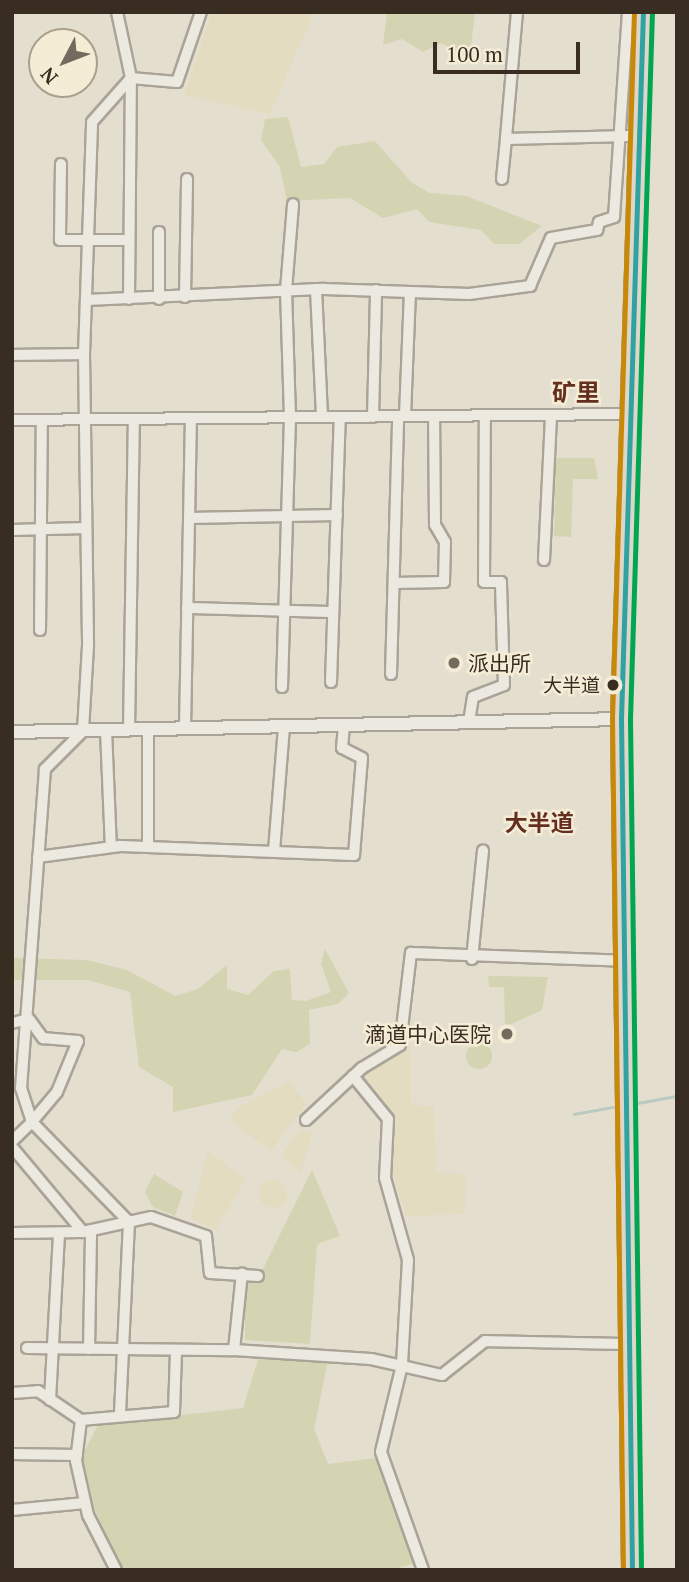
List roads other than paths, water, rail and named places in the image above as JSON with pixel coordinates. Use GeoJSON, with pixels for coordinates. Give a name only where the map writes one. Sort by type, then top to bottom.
{"type":"FeatureCollection","features":[{"type":"Feature","properties":{"kind":"highway"},"geometry":{"type":"LineString","coordinates":[[632,1570],[621,719],[631,414],[631,136],[643,12]]}},
{"type":"Feature","properties":{"kind":"street"},"geometry":{"type":"LineString","coordinates":[[117,12],[131,78],[127,240],[129,299]]}},
{"type":"Feature","properties":{"kind":"street"},"geometry":{"type":"LineString","coordinates":[[131,78],[177,82],[201,12]]}},
{"type":"Feature","properties":{"kind":"street"},"geometry":{"type":"LineString","coordinates":[[502,179],[517,12]]}},
{"type":"Feature","properties":{"kind":"street"},"geometry":{"type":"LineString","coordinates":[[86,300],[159,299],[316,289],[469,295],[530,286],[551,238],[597,230],[599,222],[614,217],[631,136],[628,12]]}},
{"type":"Feature","properties":{"kind":"street"},"geometry":{"type":"LineString","coordinates":[[120,1415],[129,1222],[32,1122],[21,1088],[29,1019],[45,769],[83,731],[83,355],[90,240],[92,122],[131,78]]}},
{"type":"Feature","properties":{"kind":"street"},"geometry":{"type":"LineString","coordinates":[[506,139],[631,136]]}},
{"type":"Feature","properties":{"kind":"street"},"geometry":{"type":"LineString","coordinates":[[61,164],[60,240],[127,240]]}},
{"type":"Feature","properties":{"kind":"street"},"geometry":{"type":"LineString","coordinates":[[185,297],[187,179]]}},
{"type":"Feature","properties":{"kind":"street"},"geometry":{"type":"LineString","coordinates":[[282,687],[289,417],[286,290],[293,204]]}},
{"type":"Feature","properties":{"kind":"street"},"geometry":{"type":"LineString","coordinates":[[159,232],[159,299]]}},
{"type":"Feature","properties":{"kind":"street"},"geometry":{"type":"LineString","coordinates":[[316,289],[323,417]]}},
{"type":"Feature","properties":{"kind":"street"},"geometry":{"type":"LineString","coordinates":[[373,417],[376,290]]}},
{"type":"Feature","properties":{"kind":"street"},"geometry":{"type":"LineString","coordinates":[[391,674],[410,292]]}},
{"type":"Feature","properties":{"kind":"street"},"geometry":{"type":"LineString","coordinates":[[12,355],[83,355]]}},
{"type":"Feature","properties":{"kind":"street"},"geometry":{"type":"LineString","coordinates":[[12,420],[631,414]]}},
{"type":"Feature","properties":{"kind":"street"},"geometry":{"type":"LineString","coordinates":[[544,560],[551,415]]}},
{"type":"Feature","properties":{"kind":"street"},"geometry":{"type":"LineString","coordinates":[[394,583],[444,582],[445,542],[435,525],[434,416]]}},
{"type":"Feature","properties":{"kind":"street"},"geometry":{"type":"LineString","coordinates":[[469,722],[473,697],[503,685],[501,582],[484,582],[485,416]]}},
{"type":"Feature","properties":{"kind":"street"},"geometry":{"type":"LineString","coordinates":[[331,682],[340,417]]}},
{"type":"Feature","properties":{"kind":"street"},"geometry":{"type":"LineString","coordinates":[[185,729],[191,418]]}},
{"type":"Feature","properties":{"kind":"street"},"geometry":{"type":"LineString","coordinates":[[129,730],[134,419]]}},
{"type":"Feature","properties":{"kind":"street"},"geometry":{"type":"LineString","coordinates":[[40,630],[42,420]]}},
{"type":"Feature","properties":{"kind":"street"},"geometry":{"type":"LineString","coordinates":[[189,518],[337,515]]}},
{"type":"Feature","properties":{"kind":"street"},"geometry":{"type":"LineString","coordinates":[[12,530],[85,528]]}},
{"type":"Feature","properties":{"kind":"street"},"geometry":{"type":"LineString","coordinates":[[187,608],[333,612]]}},
{"type":"Feature","properties":{"kind":"street"},"geometry":{"type":"LineString","coordinates":[[12,732],[621,719]]}},
{"type":"Feature","properties":{"kind":"street"},"geometry":{"type":"LineString","coordinates":[[38,857],[111,847],[148,846],[354,855],[362,758],[342,748],[344,725]]}},
{"type":"Feature","properties":{"kind":"street"},"geometry":{"type":"LineString","coordinates":[[274,851],[284,726]]}},
{"type":"Feature","properties":{"kind":"street"},"geometry":{"type":"LineString","coordinates":[[148,729],[148,846]]}},
{"type":"Feature","properties":{"kind":"street"},"geometry":{"type":"LineString","coordinates":[[106,730],[111,847]]}},
{"type":"Feature","properties":{"kind":"street"},"geometry":{"type":"LineString","coordinates":[[471,959],[483,851]]}},
{"type":"Feature","properties":{"kind":"street"},"geometry":{"type":"LineString","coordinates":[[306,1120],[353,1076],[400,1045],[411,953],[471,959],[625,961]]}},
{"type":"Feature","properties":{"kind":"street"},"geometry":{"type":"LineString","coordinates":[[12,1023],[29,1019]]}},
{"type":"Feature","properties":{"kind":"street"},"geometry":{"type":"LineString","coordinates":[[12,1141],[57,1092],[78,1041],[43,1038],[29,1019]]}},
{"type":"Feature","properties":{"kind":"street"},"geometry":{"type":"LineString","coordinates":[[353,1076],[388,1119],[385,1178],[408,1260],[402,1365],[381,1452],[419,1569]]}},
{"type":"Feature","properties":{"kind":"street"},"geometry":{"type":"LineString","coordinates":[[12,1147],[87,1231],[89,1349]]}},
{"type":"Feature","properties":{"kind":"street"},"geometry":{"type":"LineString","coordinates":[[12,1233],[87,1231],[151,1217],[191,1226],[206,1236],[210,1273],[258,1276]]}},
{"type":"Feature","properties":{"kind":"street"},"geometry":{"type":"LineString","coordinates":[[50,1400],[59,1233]]}},
{"type":"Feature","properties":{"kind":"street"},"geometry":{"type":"LineString","coordinates":[[234,1350],[242,1273]]}},
{"type":"Feature","properties":{"kind":"street"},"geometry":{"type":"LineString","coordinates":[[27,1348],[176,1351],[278,1348],[402,1365],[442,1375],[485,1341],[631,1344]]}},
{"type":"Feature","properties":{"kind":"street"},"geometry":{"type":"LineString","coordinates":[[12,1394],[38,1391],[81,1420],[174,1412],[176,1351]]}},
{"type":"Feature","properties":{"kind":"street"},"geometry":{"type":"LineString","coordinates":[[81,1420],[77,1455],[85,1503],[116,1570]]}},
{"type":"Feature","properties":{"kind":"street"},"geometry":{"type":"LineString","coordinates":[[12,1454],[77,1455]]}},
{"type":"Feature","properties":{"kind":"street"},"geometry":{"type":"LineString","coordinates":[[12,1510],[85,1503]]}},
{"type":"Feature","properties":{"kind":"waterway"},"geometry":{"type":"LineString","coordinates":[[632,1104],[677,1096]]}},
{"type":"Feature","properties":{"kind":"waterway"},"geometry":{"type":"LineString","coordinates":[[574,1114],[618,1106]]}},
{"type":"Feature","properties":{"kind":"place","name":"派出所"},"geometry":{"type":"Point","coordinates":[454,663]}},
{"type":"Feature","properties":{"kind":"place","name":"大半道"},"geometry":{"type":"Point","coordinates":[613,685]}},
{"type":"Feature","properties":{"kind":"place","name":"滴道中心医院"},"geometry":{"type":"Point","coordinates":[507,1034]}},
{"type":"Feature","properties":{"kind":"district","name":"矿里"},"geometry":{"type":"Point","coordinates":[576,393]}},
{"type":"Feature","properties":{"kind":"district","name":"大半道"},"geometry":{"type":"Point","coordinates":[539,823]}}]}
